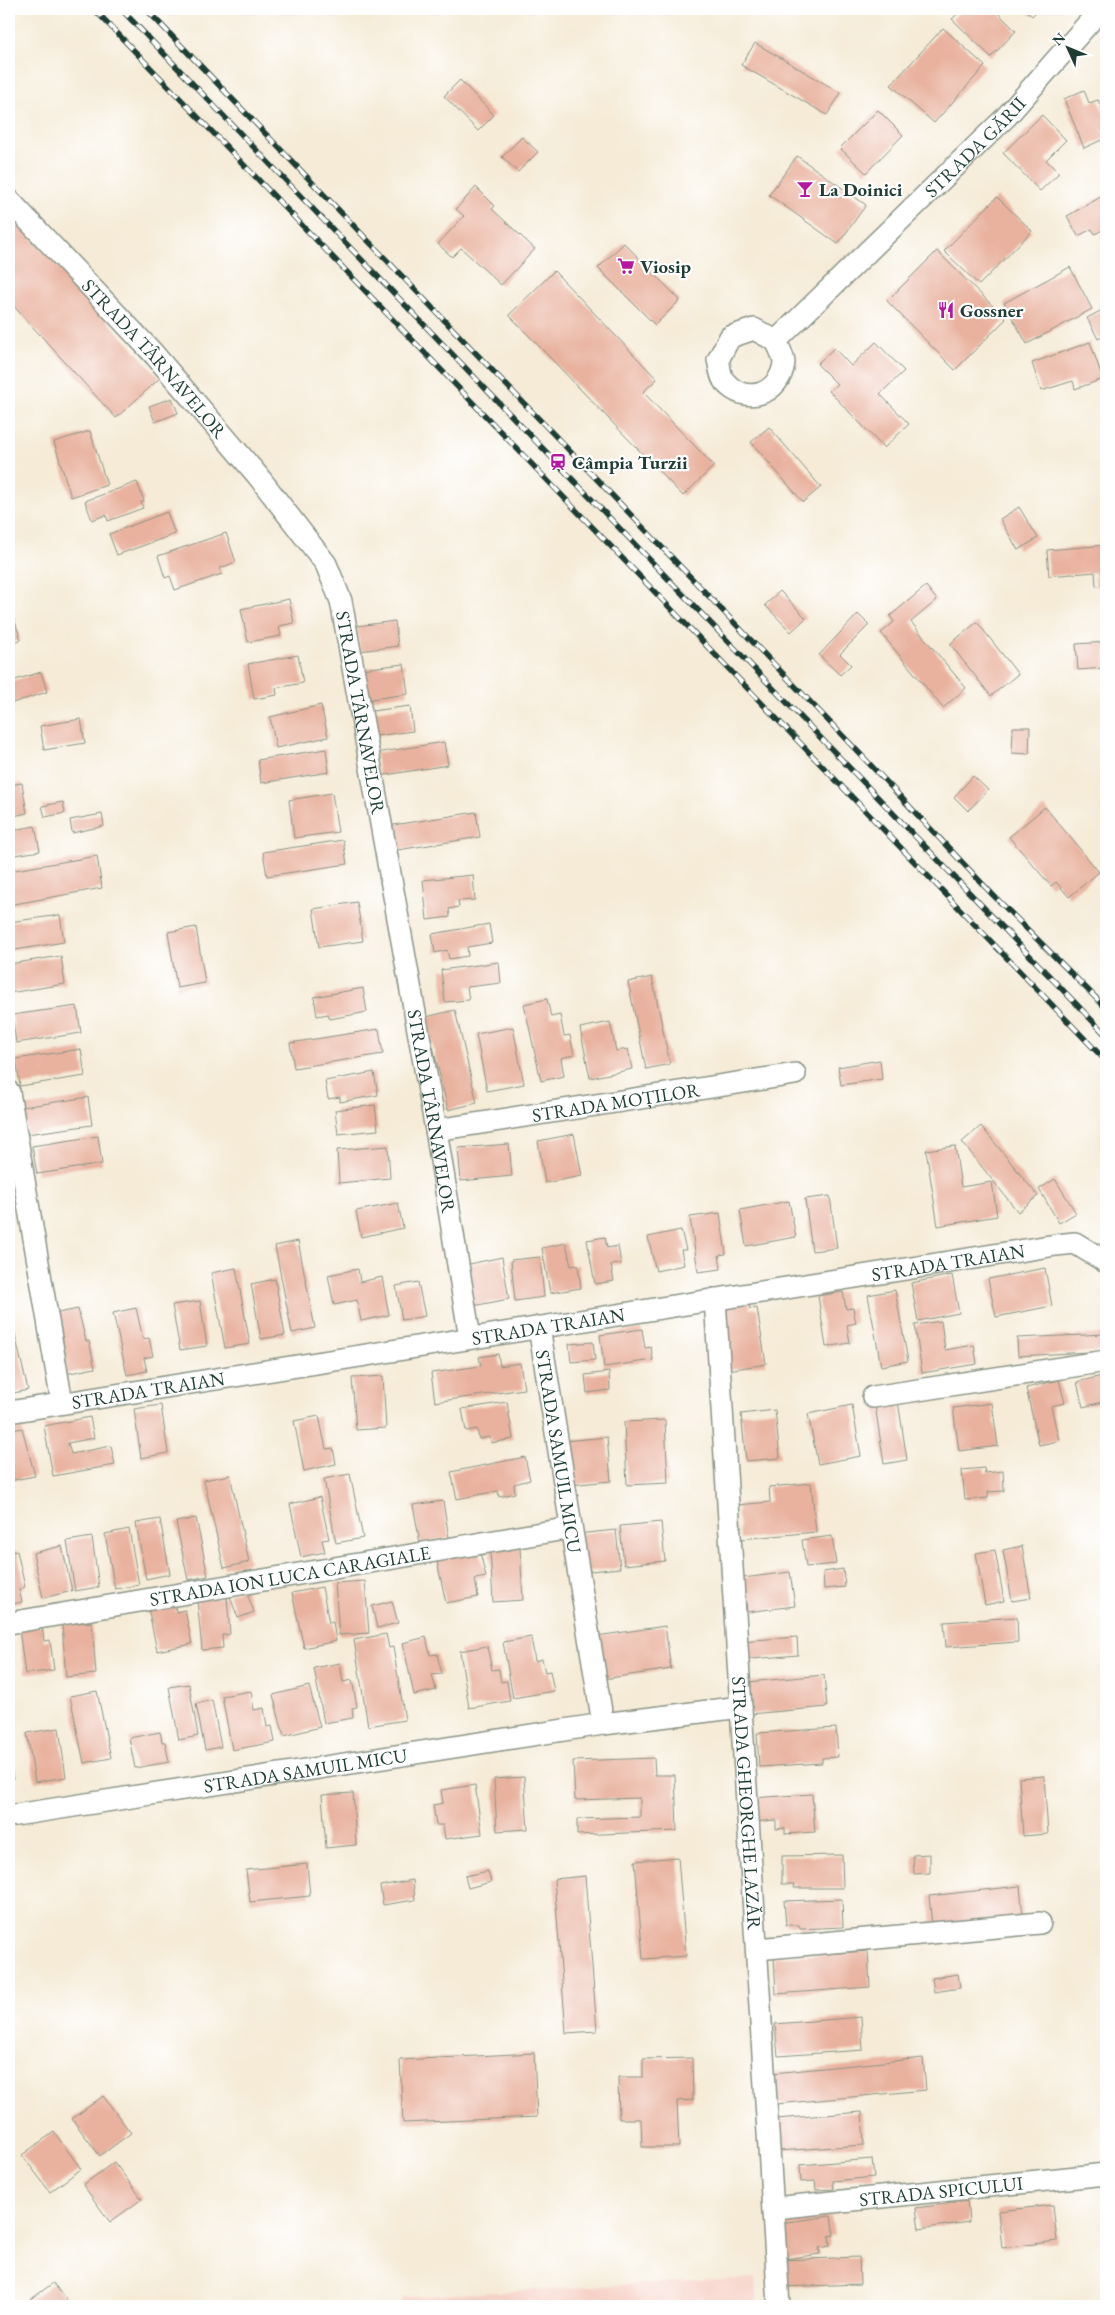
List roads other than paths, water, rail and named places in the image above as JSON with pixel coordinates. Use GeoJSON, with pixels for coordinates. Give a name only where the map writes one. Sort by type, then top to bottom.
{"type":"FeatureCollection","features":[{"type":"Feature","properties":{"kind":"street","name":"STRADA GĂRII"},"geometry":{"type":"LineString","coordinates":[[776,341],[1006,117],[1101,9]]}},
{"type":"Feature","properties":{"kind":"street","name":"STRADA TÂRNAVELOR"},"geometry":{"type":"LineString","coordinates":[[9,200],[153,353],[258,476],[326,564],[341,601],[436,1130],[470,1338]]}},
{"type":"Feature","properties":{"kind":"street","name":"STRADA MOȚILOR"},"geometry":{"type":"LineString","coordinates":[[436,1130],[796,1074]]}},
{"type":"Feature","properties":{"kind":"street"},"geometry":{"type":"LineString","coordinates":[[9,1092],[62,1403]]}},
{"type":"Feature","properties":{"kind":"street","name":"STRADA TRAIAN"},"geometry":{"type":"LineString","coordinates":[[9,1412],[1056,1245],[1075,1243],[1088,1249],[1106,1262]]}},
{"type":"Feature","properties":{"kind":"street","name":"STRADA GHEORGHE LAZĂR"},"geometry":{"type":"LineString","coordinates":[[715,1299],[779,2306]]}},
{"type":"Feature","properties":{"kind":"street","name":"STRADA SAMUIL MICU"},"geometry":{"type":"LineString","coordinates":[[539,1327],[603,1724]]}},
{"type":"Feature","properties":{"kind":"street"},"geometry":{"type":"LineString","coordinates":[[873,1397],[1106,1361]]}},
{"type":"Feature","properties":{"kind":"street","name":"STRADA ION LUCA CARAGIALE"},"geometry":{"type":"LineString","coordinates":[[9,1623],[571,1528]]}},
{"type":"Feature","properties":{"kind":"street","name":"STRADA SAMUIL MICU"},"geometry":{"type":"LineString","coordinates":[[9,1816],[603,1724],[742,1707]]}},
{"type":"Feature","properties":{"kind":"street"},"geometry":{"type":"LineString","coordinates":[[757,1949],[1040,1923]]}},
{"type":"Feature","properties":{"kind":"street","name":"STRADA SPICULUI"},"geometry":{"type":"LineString","coordinates":[[774,2208],[1106,2174]]}},
{"type":"Feature","properties":{"kind":"railway"},"geometry":{"type":"LineString","coordinates":[[94,9],[1106,1061]]}},
{"type":"Feature","properties":{"kind":"railway"},"geometry":{"type":"LineString","coordinates":[[121,9],[1106,1035]]}},
{"type":"Feature","properties":{"kind":"railway"},"geometry":{"type":"LineString","coordinates":[[146,9],[992,894],[1106,1008]]}},
{"type":"Feature","properties":{"kind":"place","name":"La Doinici"},"geometry":{"type":"Point","coordinates":[805,189]}},
{"type":"Feature","properties":{"kind":"place","name":"Viosip"},"geometry":{"type":"Point","coordinates":[626,266]}},
{"type":"Feature","properties":{"kind":"place","name":"Gossner"},"geometry":{"type":"Point","coordinates":[946,310]}},
{"type":"Feature","properties":{"kind":"place","name":"Câmpia Turzii"},"geometry":{"type":"Point","coordinates":[558,462]}}]}
